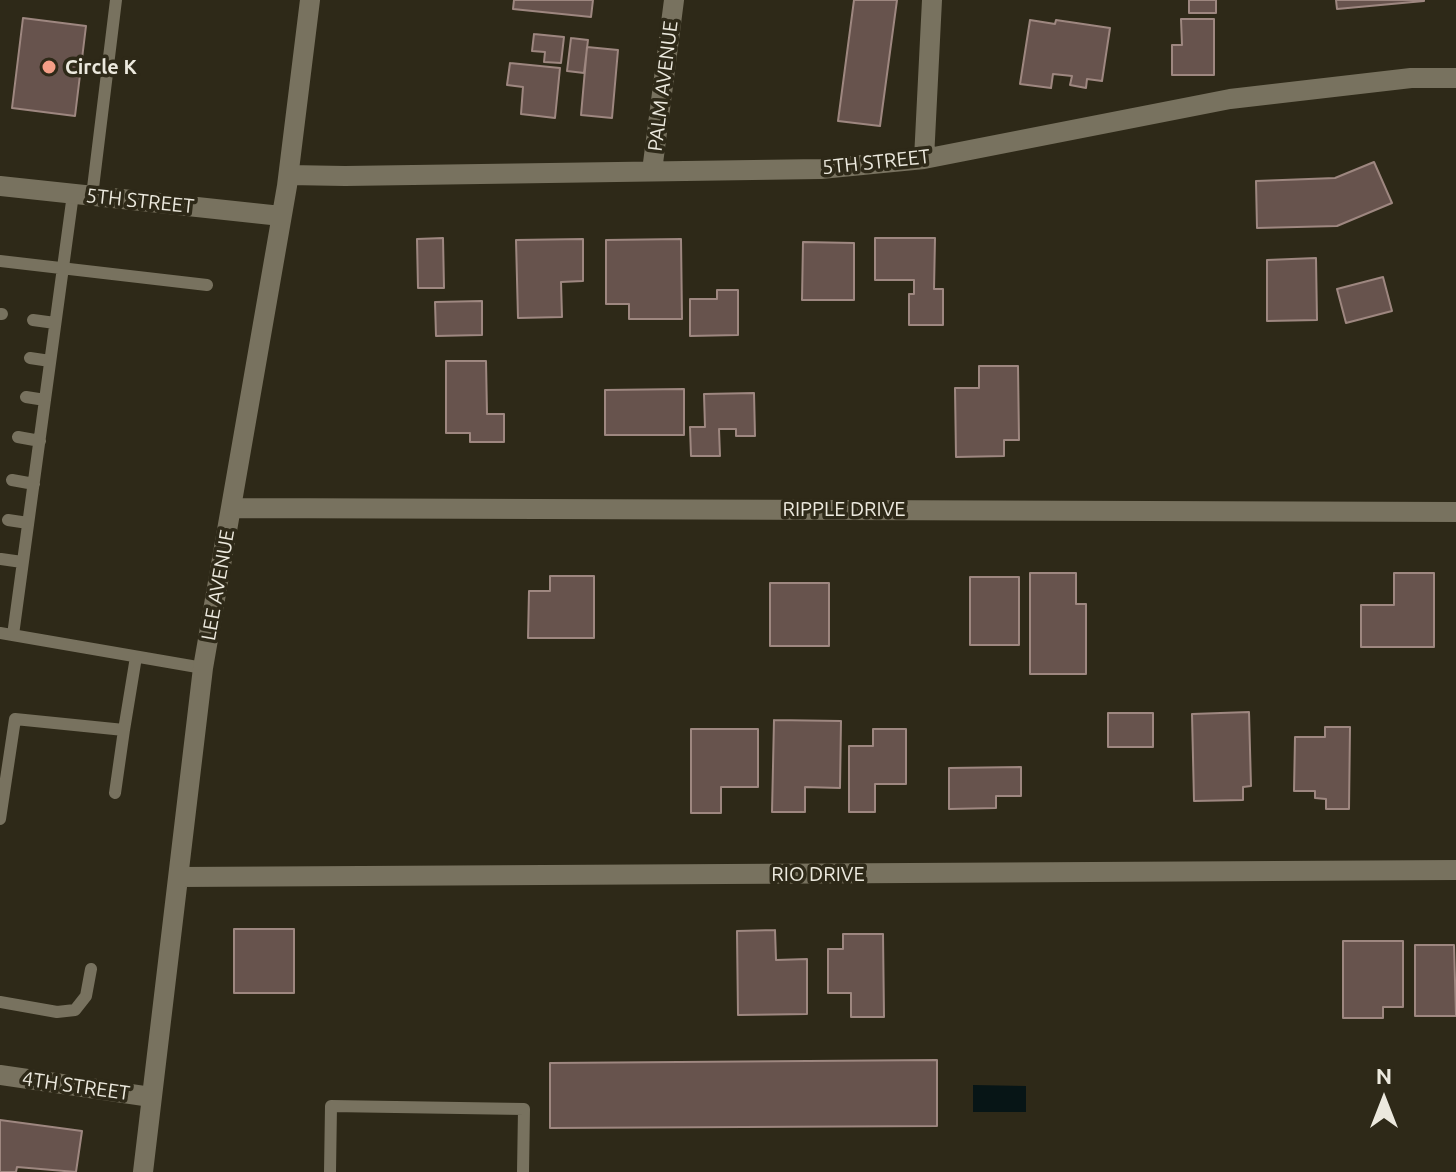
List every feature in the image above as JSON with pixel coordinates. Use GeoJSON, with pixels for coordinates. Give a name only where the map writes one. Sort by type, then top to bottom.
{"type":"FeatureCollection","features":[{"type":"Feature","properties":{"kind":"street","name":"LEE AVENUE"},"geometry":{"type":"LineString","coordinates":[[144,1166],[203,668],[289,175],[310,0]]}},
{"type":"Feature","properties":{"kind":"street","name":"PALM AVENUE"},"geometry":{"type":"LineString","coordinates":[[652,171],[674,0]]}},
{"type":"Feature","properties":{"kind":"street"},"geometry":{"type":"LineString","coordinates":[[924,159],[932,0]]}},
{"type":"Feature","properties":{"kind":"street","name":"5TH STREET"},"geometry":{"type":"LineString","coordinates":[[289,175],[821,169],[924,159],[1230,99],[1411,78],[1456,78]]}},
{"type":"Feature","properties":{"kind":"street","name":"5TH STREET"},"geometry":{"type":"LineString","coordinates":[[0,186],[281,216]]}},
{"type":"Feature","properties":{"kind":"street","name":"RIPPLE DRIVE"},"geometry":{"type":"LineString","coordinates":[[232,508],[1456,512]]}},
{"type":"Feature","properties":{"kind":"street","name":"RIO DRIVE"},"geometry":{"type":"LineString","coordinates":[[179,877],[1456,870]]}},
{"type":"Feature","properties":{"kind":"street","name":"4TH STREET"},"geometry":{"type":"LineString","coordinates":[[0,1075],[151,1097]]}},
{"type":"Feature","properties":{"kind":"street"},"geometry":{"type":"LineString","coordinates":[[144,1166],[164,1172]]}},
{"type":"Feature","properties":{"kind":"lane"},"geometry":{"type":"LineString","coordinates":[[116,0],[83,195],[63,268],[22,562],[6,634],[203,668]]}},
{"type":"Feature","properties":{"kind":"lane"},"geometry":{"type":"LineString","coordinates":[[0,261],[207,285]]}},
{"type":"Feature","properties":{"kind":"lane"},"geometry":{"type":"LineString","coordinates":[[33,320],[55,323]]}},
{"type":"Feature","properties":{"kind":"lane"},"geometry":{"type":"LineString","coordinates":[[30,358],[50,361]]}},
{"type":"Feature","properties":{"kind":"lane"},"geometry":{"type":"LineString","coordinates":[[26,397],[45,400]]}},
{"type":"Feature","properties":{"kind":"lane"},"geometry":{"type":"LineString","coordinates":[[18,437],[40,441]]}},
{"type":"Feature","properties":{"kind":"lane"},"geometry":{"type":"LineString","coordinates":[[12,480],[34,484]]}},
{"type":"Feature","properties":{"kind":"lane"},"geometry":{"type":"LineString","coordinates":[[8,520],[28,523]]}},
{"type":"Feature","properties":{"kind":"lane"},"geometry":{"type":"LineString","coordinates":[[1,559],[22,562]]}},
{"type":"Feature","properties":{"kind":"lane"},"geometry":{"type":"LineString","coordinates":[[115,793],[136,657]]}},
{"type":"Feature","properties":{"kind":"lane"},"geometry":{"type":"LineString","coordinates":[[0,716],[124,730]]}},
{"type":"Feature","properties":{"kind":"lane"},"geometry":{"type":"LineString","coordinates":[[0,819],[15,719]]}},
{"type":"Feature","properties":{"kind":"lane"},"geometry":{"type":"LineString","coordinates":[[0,1002],[57,1012],[75,1010],[86,996],[91,969]]}},
{"type":"Feature","properties":{"kind":"lane"},"geometry":{"type":"LineString","coordinates":[[330,1172],[331,1106],[524,1109],[523,1172]]}},
{"type":"Feature","properties":{"kind":"shaded area"},"geometry":{"type":"Polygon","coordinates":[[[973,1085],[1026,1086],[1026,1112],[973,1112],[973,1085]]]}},
{"type":"Feature","properties":{"kind":"building"},"geometry":{"type":"Polygon","coordinates":[[[514,0],[593,0],[591,17],[513,9],[514,0]]]}},
{"type":"Feature","properties":{"kind":"building"},"geometry":{"type":"Polygon","coordinates":[[[854,0],[897,0],[880,126],[838,121],[854,0]]]}},
{"type":"Feature","properties":{"kind":"building"},"geometry":{"type":"Polygon","coordinates":[[[1189,0],[1216,0],[1216,13],[1189,13],[1189,0]]]}},
{"type":"Feature","properties":{"kind":"building"},"geometry":{"type":"Polygon","coordinates":[[[1336,0],[1424,0],[1424,1],[1337,9],[1336,0]]]}},
{"type":"Feature","properties":{"kind":"building","name":"Circle K"},"geometry":{"type":"Polygon","coordinates":[[[23,18],[86,26],[75,116],[12,108],[23,18]]]}},
{"type":"Feature","properties":{"kind":"building"},"geometry":{"type":"Polygon","coordinates":[[[1181,19],[1214,19],[1214,75],[1172,75],[1172,45],[1182,45],[1181,19]]]}},
{"type":"Feature","properties":{"kind":"building"},"geometry":{"type":"Polygon","coordinates":[[[1030,20],[1055,24],[1056,20],[1110,28],[1102,81],[1087,79],[1086,88],[1070,85],[1072,76],[1053,74],[1051,88],[1020,84],[1030,20]]]}},
{"type":"Feature","properties":{"kind":"building"},"geometry":{"type":"Polygon","coordinates":[[[534,34],[564,37],[561,63],[544,62],[545,52],[532,51],[534,34]]]}},
{"type":"Feature","properties":{"kind":"building"},"geometry":{"type":"Polygon","coordinates":[[[571,38],[588,40],[584,73],[567,71],[571,38]]]}},
{"type":"Feature","properties":{"kind":"building"},"geometry":{"type":"Polygon","coordinates":[[[587,47],[618,50],[612,118],[581,115],[587,47]]]}},
{"type":"Feature","properties":{"kind":"building"},"geometry":{"type":"Polygon","coordinates":[[[510,63],[560,68],[555,118],[521,114],[523,87],[507,85],[510,63]]]}},
{"type":"Feature","properties":{"kind":"building"},"geometry":{"type":"Polygon","coordinates":[[[1374,162],[1392,203],[1337,226],[1257,228],[1256,181],[1335,178],[1374,162]]]}},
{"type":"Feature","properties":{"kind":"building"},"geometry":{"type":"Polygon","coordinates":[[[443,238],[444,288],[418,288],[417,239],[443,238]]]}},
{"type":"Feature","properties":{"kind":"building"},"geometry":{"type":"Polygon","coordinates":[[[875,238],[935,238],[934,289],[943,289],[943,325],[909,325],[909,294],[914,294],[914,280],[875,280],[875,238]]]}},
{"type":"Feature","properties":{"kind":"building"},"geometry":{"type":"Polygon","coordinates":[[[583,239],[583,281],[561,282],[562,317],[518,318],[516,240],[583,239]]]}},
{"type":"Feature","properties":{"kind":"building"},"geometry":{"type":"Polygon","coordinates":[[[681,239],[682,319],[629,319],[629,304],[606,304],[606,240],[681,239]]]}},
{"type":"Feature","properties":{"kind":"building"},"geometry":{"type":"Polygon","coordinates":[[[803,242],[854,243],[854,300],[802,300],[803,242]]]}},
{"type":"Feature","properties":{"kind":"building"},"geometry":{"type":"Polygon","coordinates":[[[1316,258],[1317,320],[1267,321],[1267,260],[1316,258]]]}},
{"type":"Feature","properties":{"kind":"building"},"geometry":{"type":"Polygon","coordinates":[[[1383,277],[1392,311],[1346,323],[1337,289],[1383,277]]]}},
{"type":"Feature","properties":{"kind":"building"},"geometry":{"type":"Polygon","coordinates":[[[717,290],[738,290],[738,335],[690,336],[690,299],[717,299],[717,290]]]}},
{"type":"Feature","properties":{"kind":"building"},"geometry":{"type":"Polygon","coordinates":[[[482,301],[482,335],[436,336],[435,302],[482,301]]]}},
{"type":"Feature","properties":{"kind":"building"},"geometry":{"type":"Polygon","coordinates":[[[446,361],[486,361],[487,414],[504,414],[504,442],[470,442],[470,433],[446,433],[446,361]]]}},
{"type":"Feature","properties":{"kind":"building"},"geometry":{"type":"Polygon","coordinates":[[[979,366],[1018,366],[1019,440],[1004,440],[1004,456],[956,457],[955,388],[979,388],[979,366]]]}},
{"type":"Feature","properties":{"kind":"building"},"geometry":{"type":"Polygon","coordinates":[[[684,389],[684,435],[605,435],[605,390],[684,389]]]}},
{"type":"Feature","properties":{"kind":"building"},"geometry":{"type":"Polygon","coordinates":[[[754,393],[755,436],[736,436],[736,429],[719,429],[720,456],[691,456],[690,427],[705,427],[704,394],[754,393]]]}},
{"type":"Feature","properties":{"kind":"building"},"geometry":{"type":"Polygon","coordinates":[[[1030,573],[1076,573],[1076,604],[1086,604],[1086,674],[1030,674],[1030,573]]]}},
{"type":"Feature","properties":{"kind":"building"},"geometry":{"type":"Polygon","coordinates":[[[1394,573],[1434,573],[1434,647],[1361,647],[1361,605],[1394,605],[1394,573]]]}},
{"type":"Feature","properties":{"kind":"building"},"geometry":{"type":"Polygon","coordinates":[[[550,576],[594,576],[594,638],[528,638],[529,591],[550,591],[550,576]]]}},
{"type":"Feature","properties":{"kind":"building"},"geometry":{"type":"Polygon","coordinates":[[[970,577],[1019,577],[1019,645],[970,645],[970,577]]]}},
{"type":"Feature","properties":{"kind":"building"},"geometry":{"type":"Polygon","coordinates":[[[770,583],[829,583],[829,646],[770,646],[770,583]]]}},
{"type":"Feature","properties":{"kind":"building"},"geometry":{"type":"Polygon","coordinates":[[[1249,712],[1251,786],[1243,787],[1243,800],[1194,801],[1192,714],[1249,712]]]}},
{"type":"Feature","properties":{"kind":"building"},"geometry":{"type":"Polygon","coordinates":[[[1108,713],[1153,713],[1153,747],[1108,747],[1108,713]]]}},
{"type":"Feature","properties":{"kind":"building"},"geometry":{"type":"Polygon","coordinates":[[[774,720],[841,721],[840,788],[805,787],[805,812],[772,812],[774,720]]]}},
{"type":"Feature","properties":{"kind":"building"},"geometry":{"type":"Polygon","coordinates":[[[1325,727],[1350,727],[1349,809],[1326,809],[1326,799],[1315,798],[1315,791],[1294,791],[1295,737],[1325,737],[1325,727]]]}},
{"type":"Feature","properties":{"kind":"building"},"geometry":{"type":"Polygon","coordinates":[[[691,729],[758,729],[758,787],[721,787],[721,813],[691,813],[691,729]]]}},
{"type":"Feature","properties":{"kind":"building"},"geometry":{"type":"Polygon","coordinates":[[[873,729],[906,729],[906,784],[875,784],[875,812],[849,812],[849,746],[873,746],[873,729]]]}},
{"type":"Feature","properties":{"kind":"building"},"geometry":{"type":"Polygon","coordinates":[[[1021,767],[1021,796],[996,796],[996,808],[949,809],[949,768],[1021,767]]]}},
{"type":"Feature","properties":{"kind":"building"},"geometry":{"type":"Polygon","coordinates":[[[234,929],[294,929],[294,993],[234,993],[234,929]]]}},
{"type":"Feature","properties":{"kind":"building"},"geometry":{"type":"Polygon","coordinates":[[[775,930],[776,960],[807,959],[807,1014],[738,1015],[737,931],[775,930]]]}},
{"type":"Feature","properties":{"kind":"building"},"geometry":{"type":"Polygon","coordinates":[[[843,934],[883,934],[884,1017],[851,1017],[851,993],[828,993],[828,949],[843,949],[843,934]]]}},
{"type":"Feature","properties":{"kind":"building"},"geometry":{"type":"Polygon","coordinates":[[[1343,941],[1403,941],[1403,1007],[1383,1007],[1383,1018],[1343,1018],[1343,941]]]}},
{"type":"Feature","properties":{"kind":"building"},"geometry":{"type":"Polygon","coordinates":[[[1415,945],[1454,945],[1456,1016],[1415,1016],[1415,945]]]}},
{"type":"Feature","properties":{"kind":"building"},"geometry":{"type":"Polygon","coordinates":[[[937,1060],[937,1126],[550,1128],[550,1063],[937,1060]]]}},
{"type":"Feature","properties":{"kind":"building"},"geometry":{"type":"Polygon","coordinates":[[[0,1120],[82,1131],[76,1172],[17,1167],[16,1172],[0,1172],[0,1120]]]}},
{"type":"Feature","properties":{"kind":"place","name":"Circle K"},"geometry":{"type":"Point","coordinates":[49,67]}}]}
